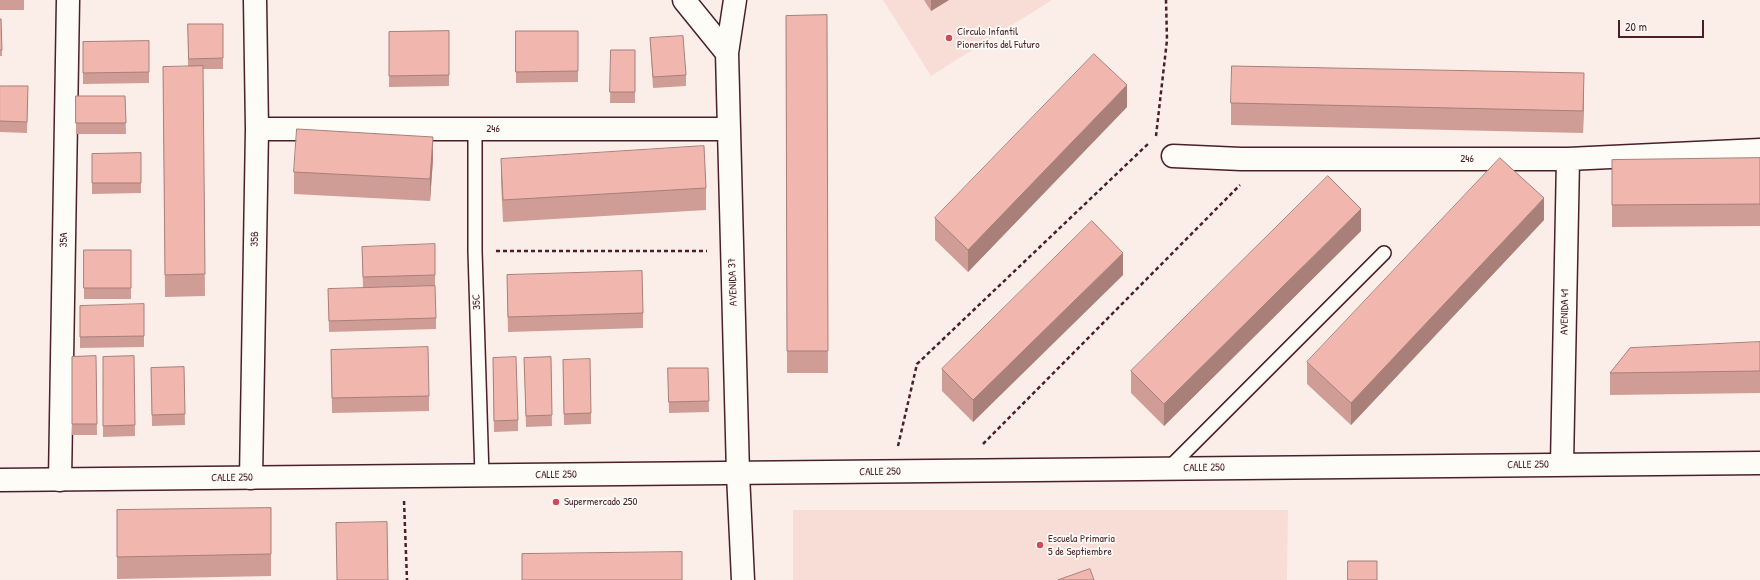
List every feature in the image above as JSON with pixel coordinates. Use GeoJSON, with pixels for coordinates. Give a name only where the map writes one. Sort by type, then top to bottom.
{"type":"FeatureCollection","features":[{"type":"Feature","properties":{"kind":"street","name":"35A"},"geometry":{"type":"LineString","coordinates":[[60,480],[68,0]]}},
{"type":"Feature","properties":{"kind":"street","name":"35B"},"geometry":{"type":"LineString","coordinates":[[251,478],[257,129],[255,0]]}},
{"type":"Feature","properties":{"kind":"street"},"geometry":{"type":"LineString","coordinates":[[684,0],[727,52]]}},
{"type":"Feature","properties":{"kind":"street","name":"AVENIDA 37"},"geometry":{"type":"LineString","coordinates":[[735,0],[727,52],[728,129],[738,474],[743,580]]}},
{"type":"Feature","properties":{"kind":"street","name":"246"},"geometry":{"type":"LineString","coordinates":[[257,129],[728,129]]}},
{"type":"Feature","properties":{"kind":"street","name":"246"},"geometry":{"type":"LineString","coordinates":[[1173,156],[1267,159],[1568,159],[1760,150]]}},
{"type":"Feature","properties":{"kind":"street","name":"AVENIDA 41"},"geometry":{"type":"LineString","coordinates":[[1562,464],[1568,159]]}},
{"type":"Feature","properties":{"kind":"street","name":"CALLE 250"},"geometry":{"type":"LineString","coordinates":[[0,480],[1760,463]]}},
{"type":"Feature","properties":{"kind":"lane","name":"35C"},"geometry":{"type":"LineString","coordinates":[[475,129],[475,251],[482,476]]}},
{"type":"Feature","properties":{"kind":"lane"},"geometry":{"type":"LineString","coordinates":[[1168,469],[1384,253]]}},
{"type":"Feature","properties":{"kind":"path"},"geometry":{"type":"LineString","coordinates":[[892,472],[917,364],[1156,136],[1168,40],[1166,0]]}},
{"type":"Feature","properties":{"kind":"path"},"geometry":{"type":"LineString","coordinates":[[1156,136],[1173,156]]}},
{"type":"Feature","properties":{"kind":"path"},"geometry":{"type":"LineString","coordinates":[[955,471],[1267,159]]}},
{"type":"Feature","properties":{"kind":"path"},"geometry":{"type":"LineString","coordinates":[[475,251],[732,251]]}},
{"type":"Feature","properties":{"kind":"path"},"geometry":{"type":"LineString","coordinates":[[404,477],[407,580]]}},
{"type":"Feature","properties":{"kind":"shaded area","name":"Círculo Infantil Pioneritos del Futuro"},"geometry":{"type":"Polygon","coordinates":[[[883,0],[1052,0],[931,76],[883,0]]]}},
{"type":"Feature","properties":{"kind":"shaded area","name":"Escuela Primaria 5 de Septiembre"},"geometry":{"type":"Polygon","coordinates":[[[793,510],[1288,510],[1287,580],[793,580],[793,510]]]}},
{"type":"Feature","properties":{"kind":"building"},"geometry":{"type":"Polygon","coordinates":[[[827,15],[828,351],[787,351],[786,16],[827,15]]]}},
{"type":"Feature","properties":{"kind":"building"},"geometry":{"type":"Polygon","coordinates":[[[1,19],[2,50],[0,50],[1,19]]]}},
{"type":"Feature","properties":{"kind":"building"},"geometry":{"type":"Polygon","coordinates":[[[188,24],[223,24],[223,58],[189,59],[188,24]]]}},
{"type":"Feature","properties":{"kind":"building"},"geometry":{"type":"Polygon","coordinates":[[[449,31],[449,75],[389,76],[389,32],[449,31]]]}},
{"type":"Feature","properties":{"kind":"building"},"geometry":{"type":"Polygon","coordinates":[[[516,31],[578,31],[578,71],[516,72],[516,31]]]}},
{"type":"Feature","properties":{"kind":"building"},"geometry":{"type":"Polygon","coordinates":[[[683,36],[686,75],[653,77],[650,38],[683,36]]]}},
{"type":"Feature","properties":{"kind":"building"},"geometry":{"type":"Polygon","coordinates":[[[149,41],[149,72],[83,73],[83,42],[149,41]]]}},
{"type":"Feature","properties":{"kind":"building"},"geometry":{"type":"Polygon","coordinates":[[[611,50],[635,50],[635,92],[610,92],[611,50]]]}},
{"type":"Feature","properties":{"kind":"building"},"geometry":{"type":"Polygon","coordinates":[[[1094,54],[1127,85],[968,250],[935,218],[1094,54]]]}},
{"type":"Feature","properties":{"kind":"building"},"geometry":{"type":"Polygon","coordinates":[[[203,66],[205,274],[165,275],[163,67],[203,66]]]}},
{"type":"Feature","properties":{"kind":"building"},"geometry":{"type":"Polygon","coordinates":[[[1232,66],[1584,73],[1583,111],[1231,103],[1232,66]]]}},
{"type":"Feature","properties":{"kind":"building"},"geometry":{"type":"Polygon","coordinates":[[[0,86],[28,86],[27,122],[0,121],[0,86]]]}},
{"type":"Feature","properties":{"kind":"building"},"geometry":{"type":"Polygon","coordinates":[[[76,96],[125,96],[126,123],[76,123],[76,96]]]}},
{"type":"Feature","properties":{"kind":"building"},"geometry":{"type":"Polygon","coordinates":[[[297,129],[433,137],[430,179],[294,172],[297,129]]]}},
{"type":"Feature","properties":{"kind":"building"},"geometry":{"type":"Polygon","coordinates":[[[704,146],[706,188],[503,200],[501,159],[704,146]]]}},
{"type":"Feature","properties":{"kind":"building"},"geometry":{"type":"Polygon","coordinates":[[[141,153],[141,183],[92,183],[92,154],[141,153]]]}},
{"type":"Feature","properties":{"kind":"building"},"geometry":{"type":"Polygon","coordinates":[[[1500,158],[1544,198],[1351,403],[1307,362],[1500,158]]]}},
{"type":"Feature","properties":{"kind":"building"},"geometry":{"type":"Polygon","coordinates":[[[1760,158],[1760,204],[1612,205],[1612,160],[1760,158]]]}},
{"type":"Feature","properties":{"kind":"building"},"geometry":{"type":"Polygon","coordinates":[[[1328,176],[1361,209],[1164,404],[1131,371],[1328,176]]]}},
{"type":"Feature","properties":{"kind":"building"},"geometry":{"type":"Polygon","coordinates":[[[1092,221],[1123,253],[973,400],[942,369],[1092,221]]]}},
{"type":"Feature","properties":{"kind":"building"},"geometry":{"type":"Polygon","coordinates":[[[435,244],[435,275],[363,277],[362,247],[435,244]]]}},
{"type":"Feature","properties":{"kind":"building"},"geometry":{"type":"Polygon","coordinates":[[[84,250],[131,250],[131,288],[84,288],[84,250]]]}},
{"type":"Feature","properties":{"kind":"building"},"geometry":{"type":"Polygon","coordinates":[[[642,271],[643,313],[508,317],[507,275],[642,271]]]}},
{"type":"Feature","properties":{"kind":"building"},"geometry":{"type":"Polygon","coordinates":[[[435,286],[436,318],[329,321],[328,289],[435,286]]]}},
{"type":"Feature","properties":{"kind":"building"},"geometry":{"type":"Polygon","coordinates":[[[144,304],[144,336],[80,337],[80,306],[144,304]]]}},
{"type":"Feature","properties":{"kind":"building"},"geometry":{"type":"Polygon","coordinates":[[[1760,342],[1760,371],[1610,373],[1630,348],[1760,342]]]}},
{"type":"Feature","properties":{"kind":"building"},"geometry":{"type":"Polygon","coordinates":[[[428,347],[429,396],[332,398],[331,350],[428,347]]]}},
{"type":"Feature","properties":{"kind":"building"},"geometry":{"type":"Polygon","coordinates":[[[96,356],[97,424],[72,424],[72,357],[96,356]]]}},
{"type":"Feature","properties":{"kind":"building"},"geometry":{"type":"Polygon","coordinates":[[[134,356],[135,425],[103,426],[103,357],[134,356]]]}},
{"type":"Feature","properties":{"kind":"building"},"geometry":{"type":"Polygon","coordinates":[[[516,357],[518,420],[494,421],[493,358],[516,357]]]}},
{"type":"Feature","properties":{"kind":"building"},"geometry":{"type":"Polygon","coordinates":[[[551,357],[552,415],[526,416],[524,358],[551,357]]]}},
{"type":"Feature","properties":{"kind":"building"},"geometry":{"type":"Polygon","coordinates":[[[590,359],[591,413],[564,414],[563,360],[590,359]]]}},
{"type":"Feature","properties":{"kind":"building"},"geometry":{"type":"Polygon","coordinates":[[[184,367],[185,414],[152,415],[151,368],[184,367]]]}},
{"type":"Feature","properties":{"kind":"building"},"geometry":{"type":"Polygon","coordinates":[[[668,368],[708,368],[709,401],[669,402],[668,368]]]}},
{"type":"Feature","properties":{"kind":"building"},"geometry":{"type":"Polygon","coordinates":[[[271,508],[271,554],[117,557],[117,510],[271,508]]]}},
{"type":"Feature","properties":{"kind":"building"},"geometry":{"type":"Polygon","coordinates":[[[387,522],[388,580],[337,580],[336,523],[387,522]]]}},
{"type":"Feature","properties":{"kind":"building"},"geometry":{"type":"Polygon","coordinates":[[[682,552],[682,580],[522,580],[522,554],[682,552]]]}},
{"type":"Feature","properties":{"kind":"building"},"geometry":{"type":"Polygon","coordinates":[[[1348,561],[1377,561],[1377,580],[1348,580],[1348,561]]]}},
{"type":"Feature","properties":{"kind":"building"},"geometry":{"type":"Polygon","coordinates":[[[1090,569],[1094,580],[1058,580],[1090,569]]]}},
{"type":"Feature","properties":{"kind":"place","name":"Círculo Infantil Pioneritos del Futuro"},"geometry":{"type":"Point","coordinates":[949,38]}},
{"type":"Feature","properties":{"kind":"place","name":"Supermercado 250"},"geometry":{"type":"Point","coordinates":[556,502]}},
{"type":"Feature","properties":{"kind":"place","name":"Escuela Primaria 5 de Septiembre"},"geometry":{"type":"Point","coordinates":[1040,545]}}]}
